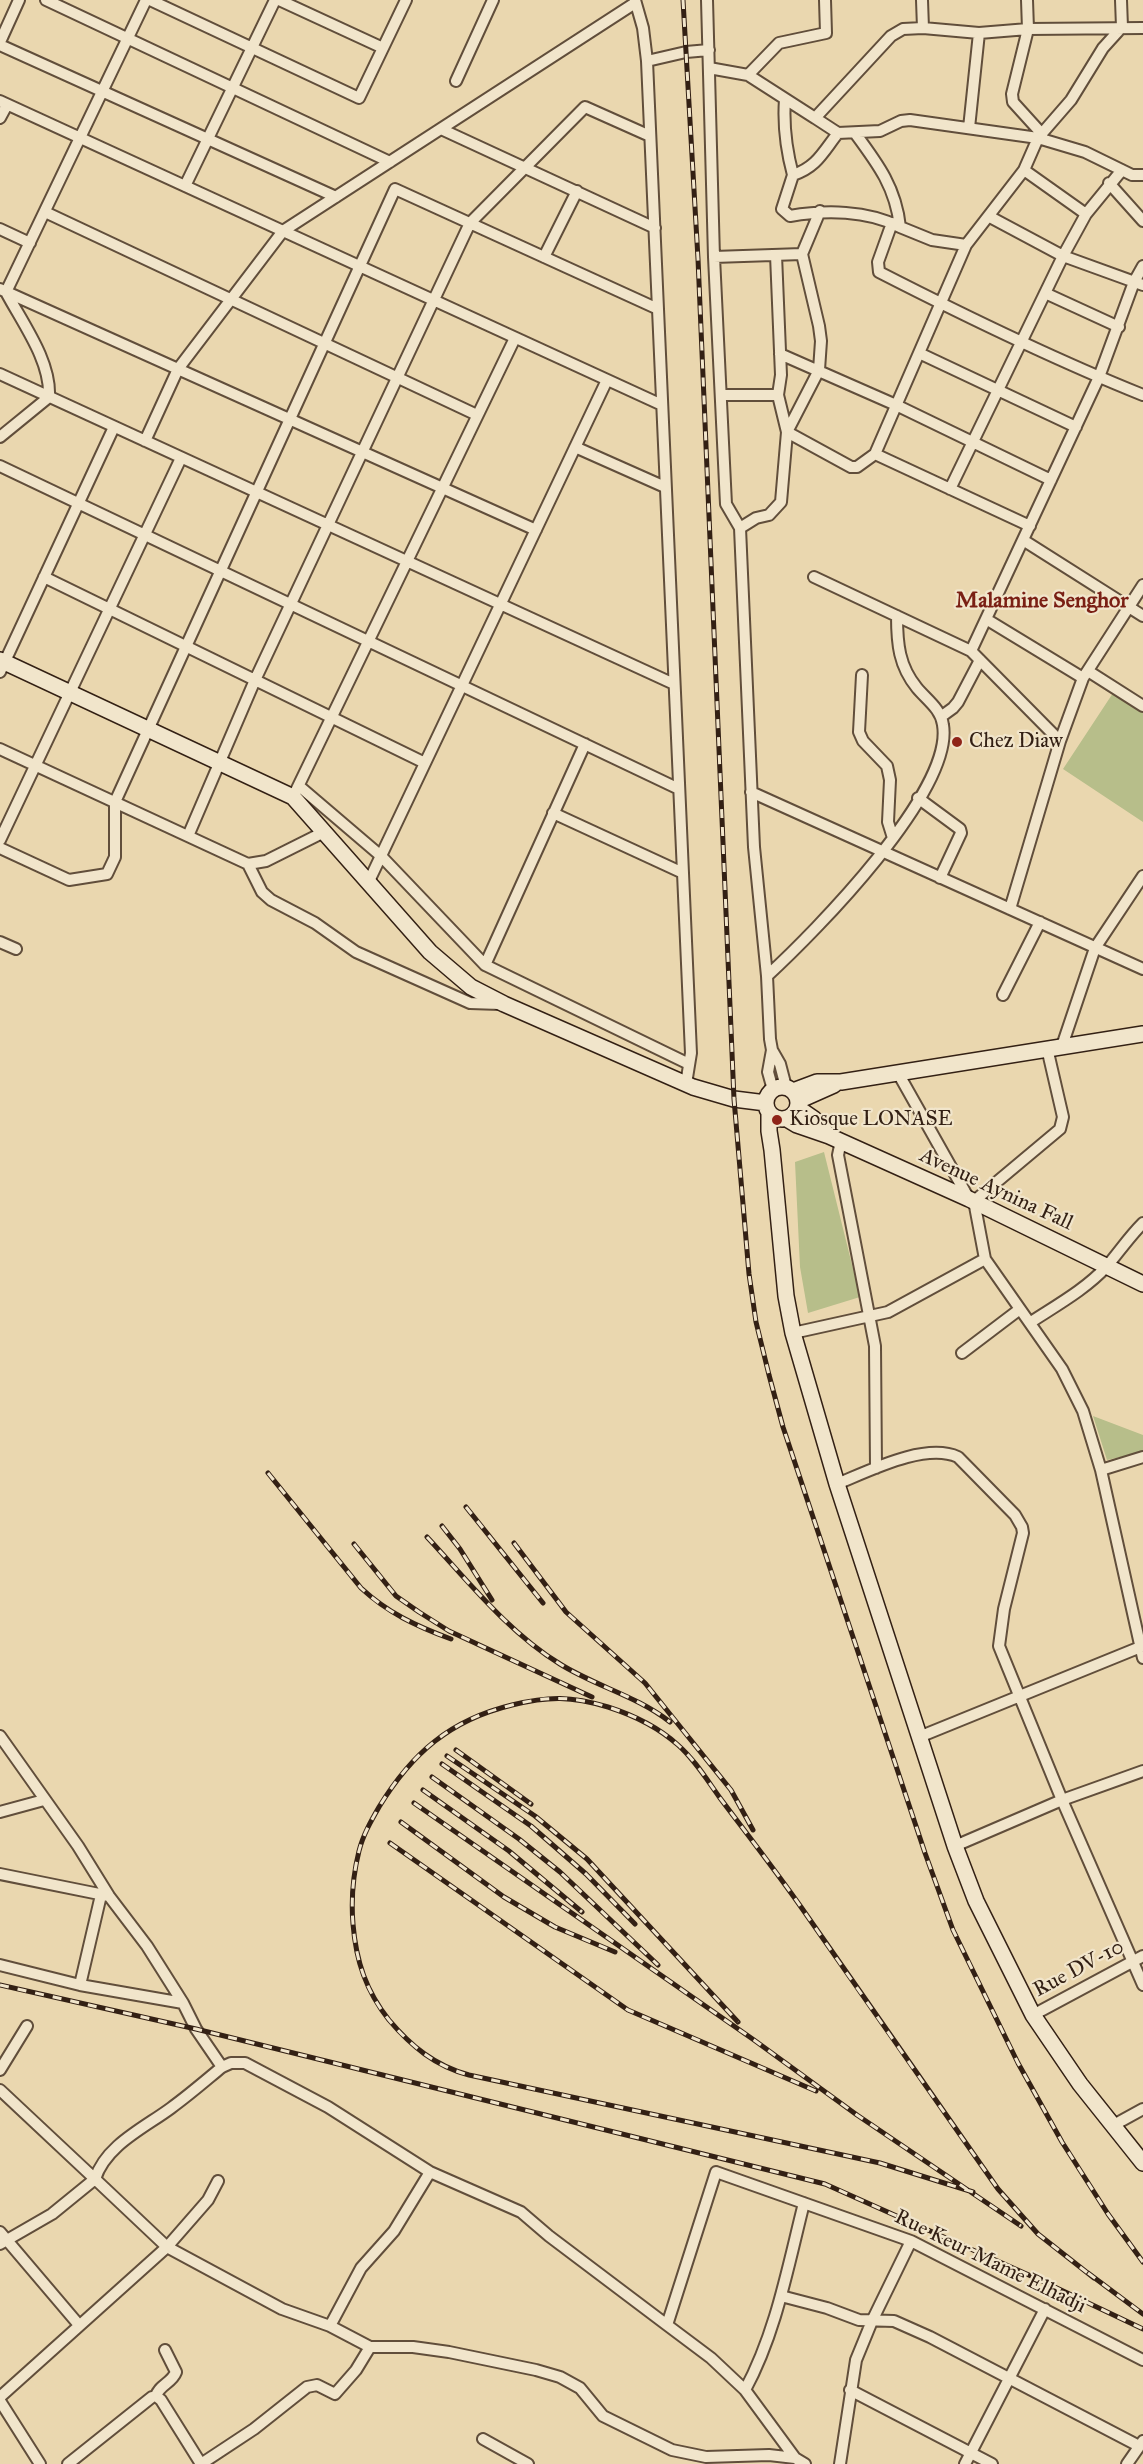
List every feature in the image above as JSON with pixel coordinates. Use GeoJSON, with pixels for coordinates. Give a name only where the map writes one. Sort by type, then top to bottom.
{"type":"FeatureCollection","features":[{"type":"Feature","properties":{"kind":"street"},"geometry":{"type":"LineString","coordinates":[[19,0],[0,43],[336,197]]}},
{"type":"Feature","properties":{"kind":"street"},"geometry":{"type":"LineString","coordinates":[[46,0],[390,162]]}},
{"type":"Feature","properties":{"kind":"street"},"geometry":{"type":"LineString","coordinates":[[3,291],[30,243],[148,0],[359,98],[406,0]]}},
{"type":"Feature","properties":{"kind":"street"},"geometry":{"type":"LineString","coordinates":[[185,186],[277,0],[383,48]]}},
{"type":"Feature","properties":{"kind":"street"},"geometry":{"type":"LineString","coordinates":[[456,81],[493,0]]}},
{"type":"Feature","properties":{"kind":"street"},"geometry":{"type":"LineString","coordinates":[[707,0],[714,257],[726,504],[740,528],[754,847],[772,1050],[780,1064],[783,1103],[780,1130],[772,1150],[786,1296],[793,1333],[837,1484],[955,1846],[976,1901],[1033,2015],[1112,2126],[1143,2163]]}},
{"type":"Feature","properties":{"kind":"street"},"geometry":{"type":"LineString","coordinates":[[748,75],[779,43],[826,33],[825,0]]}},
{"type":"Feature","properties":{"kind":"street"},"geometry":{"type":"LineString","coordinates":[[922,0],[923,28]]}},
{"type":"Feature","properties":{"kind":"street"},"geometry":{"type":"LineString","coordinates":[[1027,0],[1028,29],[1012,94],[1013,102],[1040,136]]}},
{"type":"Feature","properties":{"kind":"street"},"geometry":{"type":"LineString","coordinates":[[787,432],[852,467],[857,468],[875,454],[966,244],[990,217],[1024,170],[1040,136],[1071,100],[1103,48],[1122,27],[1121,0]]}},
{"type":"Feature","properties":{"kind":"street"},"geometry":{"type":"LineString","coordinates":[[146,441],[178,369],[283,231],[635,1],[647,61],[655,228],[691,1053],[686,1084]]}},
{"type":"Feature","properties":{"kind":"street"},"geometry":{"type":"LineString","coordinates":[[815,118],[897,31],[903,29],[923,28],[980,33],[1028,29],[1143,28]]}},
{"type":"Feature","properties":{"kind":"street"},"geometry":{"type":"LineString","coordinates":[[969,128],[980,33]]}},
{"type":"Feature","properties":{"kind":"street"},"geometry":{"type":"LineString","coordinates":[[647,61],[686,52],[709,50]]}},
{"type":"Feature","properties":{"kind":"street"},"geometry":{"type":"LineString","coordinates":[[709,68],[748,75],[837,133],[880,131],[901,121],[910,120],[1040,136],[1085,152],[1132,175],[1143,175]]}},
{"type":"Feature","properties":{"kind":"street"},"geometry":{"type":"LineString","coordinates":[[785,99],[783,120],[786,148],[793,175],[782,209],[785,214],[790,216],[820,211],[875,218],[932,240],[966,244]]}},
{"type":"Feature","properties":{"kind":"street"},"geometry":{"type":"LineString","coordinates":[[0,118],[4,103],[662,405]]}},
{"type":"Feature","properties":{"kind":"street"},"geometry":{"type":"LineString","coordinates":[[188,836],[221,764],[255,680],[470,223],[585,107],[650,136]]}},
{"type":"Feature","properties":{"kind":"street"},"geometry":{"type":"LineString","coordinates":[[441,129],[655,228]]}},
{"type":"Feature","properties":{"kind":"street"},"geometry":{"type":"LineString","coordinates":[[793,175],[808,170],[837,133]]}},
{"type":"Feature","properties":{"kind":"street"},"geometry":{"type":"LineString","coordinates":[[855,133],[891,186],[898,205],[896,225],[878,262],[879,272],[940,303],[1143,395]]}},
{"type":"Feature","properties":{"kind":"street"},"geometry":{"type":"LineString","coordinates":[[1024,170],[1086,213]]}},
{"type":"Feature","properties":{"kind":"street"},"geometry":{"type":"LineString","coordinates":[[950,489],[1086,213],[1122,170]]}},
{"type":"Feature","properties":{"kind":"street"},"geometry":{"type":"LineString","coordinates":[[1109,183],[1143,222]]}},
{"type":"Feature","properties":{"kind":"street"},"geometry":{"type":"LineString","coordinates":[[0,848],[69,880],[107,874],[115,857],[115,802],[395,189],[658,309]]}},
{"type":"Feature","properties":{"kind":"street"},"geometry":{"type":"LineString","coordinates":[[544,257],[577,191]]}},
{"type":"Feature","properties":{"kind":"street"},"geometry":{"type":"LineString","coordinates":[[787,432],[819,370],[821,340],[819,326],[802,254],[820,211]]}},
{"type":"Feature","properties":{"kind":"street"},"geometry":{"type":"LineString","coordinates":[[45,212],[477,415]]}},
{"type":"Feature","properties":{"kind":"street"},"geometry":{"type":"LineString","coordinates":[[990,217],[1063,256],[1139,283]]}},
{"type":"Feature","properties":{"kind":"street"},"geometry":{"type":"LineString","coordinates":[[0,229],[30,243]]}},
{"type":"Feature","properties":{"kind":"street"},"geometry":{"type":"LineString","coordinates":[[714,257],[802,254]]}},
{"type":"Feature","properties":{"kind":"street"},"geometry":{"type":"LineString","coordinates":[[740,528],[756,518],[769,515],[781,502],[787,432],[778,395],[781,375],[776,255]]}},
{"type":"Feature","properties":{"kind":"street"},"geometry":{"type":"LineString","coordinates":[[971,651],[1099,377],[1139,283],[1143,266]]}},
{"type":"Feature","properties":{"kind":"street"},"geometry":{"type":"LineString","coordinates":[[3,291],[536,530]]}},
{"type":"Feature","properties":{"kind":"street"},"geometry":{"type":"LineString","coordinates":[[0,437],[49,397],[50,380],[39,354],[3,291]]}},
{"type":"Feature","properties":{"kind":"street"},"geometry":{"type":"LineString","coordinates":[[1045,293],[1119,327]]}},
{"type":"Feature","properties":{"kind":"street"},"geometry":{"type":"LineString","coordinates":[[296,791],[515,338]]}},
{"type":"Feature","properties":{"kind":"street"},"geometry":{"type":"LineString","coordinates":[[919,353],[1076,427]]}},
{"type":"Feature","properties":{"kind":"street"},"geometry":{"type":"LineString","coordinates":[[780,354],[896,405],[1051,480]]}},
{"type":"Feature","properties":{"kind":"street"},"geometry":{"type":"LineString","coordinates":[[0,375],[674,684]]}},
{"type":"Feature","properties":{"kind":"street"},"geometry":{"type":"LineString","coordinates":[[369,881],[607,380]]}},
{"type":"Feature","properties":{"kind":"street"},"geometry":{"type":"LineString","coordinates":[[722,395],[778,395]]}},
{"type":"Feature","properties":{"kind":"street"},"geometry":{"type":"LineString","coordinates":[[114,427],[2,665],[70,693],[221,764],[296,791],[381,856],[485,965],[689,1064]]}},
{"type":"Feature","properties":{"kind":"street"},"geometry":{"type":"LineString","coordinates":[[575,447],[665,487]]}},
{"type":"Feature","properties":{"kind":"street"},"geometry":{"type":"LineString","coordinates":[[875,454],[1030,526]]}},
{"type":"Feature","properties":{"kind":"street"},"geometry":{"type":"LineString","coordinates":[[0,840],[181,458]]}},
{"type":"Feature","properties":{"kind":"street"},"geometry":{"type":"LineString","coordinates":[[0,466],[679,789]]}},
{"type":"Feature","properties":{"kind":"street"},"geometry":{"type":"LineString","coordinates":[[1023,540],[1143,616]]}},
{"type":"Feature","properties":{"kind":"street"},"geometry":{"type":"LineString","coordinates":[[44,577],[425,763]]}},
{"type":"Feature","properties":{"kind":"street"},"geometry":{"type":"LineString","coordinates":[[814,577],[971,651],[1060,741]]}},
{"type":"Feature","properties":{"kind":"street"},"geometry":{"type":"LineString","coordinates":[[1010,909],[1060,741],[1085,674],[1143,585]]}},
{"type":"Feature","properties":{"kind":"street"},"geometry":{"type":"LineString","coordinates":[[767,976],[796,950],[884,853],[937,768],[943,749],[942,716],[905,671],[897,646],[897,616]]}},
{"type":"Feature","properties":{"kind":"street"},"geometry":{"type":"LineString","coordinates":[[986,619],[1143,706]]}},
{"type":"Feature","properties":{"kind":"street"},"geometry":{"type":"LineString","coordinates":[[942,716],[954,708],[980,660]]}},
{"type":"Feature","properties":{"kind":"street"},"geometry":{"type":"LineString","coordinates":[[862,675],[859,732],[863,741],[887,766],[890,780],[888,822],[894,838]]}},
{"type":"Feature","properties":{"kind":"street"},"geometry":{"type":"LineString","coordinates":[[485,965],[585,744]]}},
{"type":"Feature","properties":{"kind":"street"},"geometry":{"type":"LineString","coordinates":[[0,749],[249,864],[266,861],[324,832]]}},
{"type":"Feature","properties":{"kind":"street"},"geometry":{"type":"LineString","coordinates":[[296,791],[324,832],[430,952],[471,987],[504,1005],[686,1084],[734,1099],[783,1103],[841,1082],[1143,1034]]}},
{"type":"Feature","properties":{"kind":"street"},"geometry":{"type":"LineString","coordinates":[[752,792],[1143,969]]}},
{"type":"Feature","properties":{"kind":"street"},"geometry":{"type":"LineString","coordinates":[[918,798],[960,829],[961,833],[940,878]]}},
{"type":"Feature","properties":{"kind":"street"},"geometry":{"type":"LineString","coordinates":[[553,813],[683,873]]}},
{"type":"Feature","properties":{"kind":"street"},"geometry":{"type":"LineString","coordinates":[[249,864],[262,892],[271,900],[315,923],[356,952],[470,1003],[504,1005]]}},
{"type":"Feature","properties":{"kind":"street"},"geometry":{"type":"LineString","coordinates":[[971,1200],[1060,1129],[1063,1118],[1055,1047],[1095,948],[1143,876]]}},
{"type":"Feature","properties":{"kind":"street"},"geometry":{"type":"LineString","coordinates":[[1003,995],[1040,922]]}},
{"type":"Feature","properties":{"kind":"street"},"geometry":{"type":"LineString","coordinates":[[0,942],[16,949]]}},
{"type":"Feature","properties":{"kind":"street"},"geometry":{"type":"LineString","coordinates":[[897,1073],[971,1200],[985,1258],[1062,1369],[1083,1411],[1101,1470],[1142,1645],[1143,1658]]}},
{"type":"Feature","properties":{"kind":"street","name":"Avenue Aynina Fall"},"geometry":{"type":"LineString","coordinates":[[783,1103],[797,1125],[835,1138],[971,1200],[1143,1284]]}},
{"type":"Feature","properties":{"kind":"street"},"geometry":{"type":"LineString","coordinates":[[835,1138],[875,1346],[876,1468]]}},
{"type":"Feature","properties":{"kind":"street"},"geometry":{"type":"LineString","coordinates":[[1031,1322],[1070,1296],[1107,1266],[1125,1241],[1143,1224]]}},
{"type":"Feature","properties":{"kind":"street"},"geometry":{"type":"LineString","coordinates":[[793,1333],[888,1312],[985,1258]]}},
{"type":"Feature","properties":{"kind":"street"},"geometry":{"type":"LineString","coordinates":[[962,1353],[1020,1309]]}},
{"type":"Feature","properties":{"kind":"street"},"geometry":{"type":"LineString","coordinates":[[837,1484],[876,1468],[924,1454],[946,1452],[957,1457],[1015,1515],[1023,1533],[1004,1609],[999,1646],[1021,1695],[1062,1800],[1143,1985]]}},
{"type":"Feature","properties":{"kind":"street"},"geometry":{"type":"LineString","coordinates":[[1101,1470],[1143,1457]]}},
{"type":"Feature","properties":{"kind":"street"},"geometry":{"type":"LineString","coordinates":[[919,1737],[1142,1645]]}},
{"type":"Feature","properties":{"kind":"street"},"geometry":{"type":"LineString","coordinates":[[0,1736],[78,1846],[105,1895],[147,1946],[183,2003],[196,2029],[222,2067]]}},
{"type":"Feature","properties":{"kind":"street"},"geometry":{"type":"LineString","coordinates":[[955,1846],[1062,1800],[1143,1771]]}},
{"type":"Feature","properties":{"kind":"street"},"geometry":{"type":"LineString","coordinates":[[0,1812],[44,1800]]}},
{"type":"Feature","properties":{"kind":"street"},"geometry":{"type":"LineString","coordinates":[[0,1874],[105,1895]]}},
{"type":"Feature","properties":{"kind":"street"},"geometry":{"type":"LineString","coordinates":[[80,1984],[105,1895]]}},
{"type":"Feature","properties":{"kind":"street","name":"Rue DV-10"},"geometry":{"type":"LineString","coordinates":[[1033,2015],[1143,1956]]}},
{"type":"Feature","properties":{"kind":"street"},"geometry":{"type":"LineString","coordinates":[[0,1965],[80,1984],[183,2003]]}},
{"type":"Feature","properties":{"kind":"street"},"geometry":{"type":"LineString","coordinates":[[0,2070],[27,2026]]}},
{"type":"Feature","properties":{"kind":"street"},"geometry":{"type":"LineString","coordinates":[[79,2325],[2,2239],[52,2214],[95,2179],[99,2166],[127,2138],[171,2108],[222,2067],[231,2063],[245,2063],[328,2107],[430,2172],[521,2212],[549,2236],[711,2358],[745,2390],[795,2458],[805,2464]]}},
{"type":"Feature","properties":{"kind":"street"},"geometry":{"type":"LineString","coordinates":[[0,2090],[167,2247],[282,2309],[330,2326],[370,2347],[422,2348],[536,2370],[560,2377],[580,2388],[603,2416],[672,2450],[705,2457],[767,2460],[795,2458]]}},
{"type":"Feature","properties":{"kind":"street"},"geometry":{"type":"LineString","coordinates":[[1112,2126],[1143,2109]]}},
{"type":"Feature","properties":{"kind":"street"},"geometry":{"type":"LineString","coordinates":[[330,2326],[361,2268],[394,2231],[430,2172]]}},
{"type":"Feature","properties":{"kind":"street","name":"Rue Keur Mame Elhadji"},"geometry":{"type":"LineString","coordinates":[[667,2325],[716,2172],[911,2241],[1143,2360]]}},
{"type":"Feature","properties":{"kind":"street"},"geometry":{"type":"LineString","coordinates":[[40,2464],[0,2399],[167,2247],[208,2200],[218,2181]]}},
{"type":"Feature","properties":{"kind":"street"},"geometry":{"type":"LineString","coordinates":[[745,2390],[758,2366],[781,2296],[804,2203]]}},
{"type":"Feature","properties":{"kind":"street"},"geometry":{"type":"LineString","coordinates":[[840,2464],[856,2360],[872,2321],[911,2241]]}},
{"type":"Feature","properties":{"kind":"street"},"geometry":{"type":"LineString","coordinates":[[781,2296],[827,2308],[858,2320],[894,2321],[930,2337],[1141,2444],[1128,2464]]}},
{"type":"Feature","properties":{"kind":"street"},"geometry":{"type":"LineString","coordinates":[[965,2464],[1045,2309]]}},
{"type":"Feature","properties":{"kind":"street"},"geometry":{"type":"LineString","coordinates":[[156,2396],[161,2400],[201,2464],[254,2429],[307,2387],[317,2385],[335,2394],[356,2370],[370,2347]]}},
{"type":"Feature","properties":{"kind":"street"},"geometry":{"type":"LineString","coordinates":[[68,2464],[156,2396],[159,2388],[175,2376],[176,2372],[165,2350]]}},
{"type":"Feature","properties":{"kind":"street"},"geometry":{"type":"LineString","coordinates":[[850,2390],[992,2464]]}},
{"type":"Feature","properties":{"kind":"street"},"geometry":{"type":"LineString","coordinates":[[483,2439],[528,2464]]}},
{"type":"Feature","properties":{"kind":"green space"},"geometry":{"type":"Polygon","coordinates":[[[1113,693],[1143,713],[1143,822],[1063,769],[1113,693]]]}},
{"type":"Feature","properties":{"kind":"green space"},"geometry":{"type":"Polygon","coordinates":[[[824,1152],[860,1297],[808,1313],[800,1267],[795,1162],[824,1152]]]}},
{"type":"Feature","properties":{"kind":"green space"},"geometry":{"type":"Polygon","coordinates":[[[1093,1416],[1143,1435],[1143,1452],[1107,1460],[1093,1416]]]}},
{"type":"Feature","properties":{"kind":"railway"},"geometry":{"type":"LineString","coordinates":[[683,0],[698,259],[734,1099],[749,1274],[756,1322],[783,1427],[925,1853],[953,1930],[1018,2063],[1062,2142],[1108,2214],[1143,2262]]}},
{"type":"Feature","properties":{"kind":"railway"},"geometry":{"type":"LineString","coordinates":[[268,1473],[361,1588],[403,1618],[451,1639]]}},
{"type":"Feature","properties":{"kind":"railway"},"geometry":{"type":"LineString","coordinates":[[466,1507],[543,1603]]}},
{"type":"Feature","properties":{"kind":"railway"},"geometry":{"type":"LineString","coordinates":[[442,1526],[460,1549],[492,1600]]}},
{"type":"Feature","properties":{"kind":"railway"},"geometry":{"type":"LineString","coordinates":[[427,1537],[489,1605],[541,1651],[573,1672],[644,1705],[670,1722]]}},
{"type":"Feature","properties":{"kind":"railway"},"geometry":{"type":"LineString","coordinates":[[514,1543],[566,1612],[645,1683],[731,1790],[753,1830]]}},
{"type":"Feature","properties":{"kind":"railway"},"geometry":{"type":"LineString","coordinates":[[354,1544],[396,1596],[419,1612],[449,1631],[592,1697]]}},
{"type":"Feature","properties":{"kind":"railway"},"geometry":{"type":"LineString","coordinates":[[973,2192],[880,2163],[469,2075],[445,2066],[424,2054],[397,2029],[374,1998],[368,1987],[354,1938],[352,1897],[355,1869],[363,1839],[379,1807],[405,1770],[435,1741],[470,1720],[512,1705],[549,1699],[571,1699],[595,1703],[645,1722],[662,1733],[678,1745],[695,1764],[781,1879],[998,2189],[1038,2234],[1094,2278]]}},
{"type":"Feature","properties":{"kind":"railway"},"geometry":{"type":"LineString","coordinates":[[456,1750],[531,1804]]}},
{"type":"Feature","properties":{"kind":"railway"},"geometry":{"type":"LineString","coordinates":[[447,1756],[535,1816],[587,1859],[738,2022]]}},
{"type":"Feature","properties":{"kind":"railway"},"geometry":{"type":"LineString","coordinates":[[442,1764],[531,1826],[586,1874],[635,1924]]}},
{"type":"Feature","properties":{"kind":"railway"},"geometry":{"type":"LineString","coordinates":[[432,1777],[519,1839],[560,1872],[658,1965]]}},
{"type":"Feature","properties":{"kind":"railway"},"geometry":{"type":"LineString","coordinates":[[423,1790],[509,1851],[582,1912]]}},
{"type":"Feature","properties":{"kind":"railway"},"geometry":{"type":"LineString","coordinates":[[414,1803],[754,2040],[857,2115],[1021,2226]]}},
{"type":"Feature","properties":{"kind":"railway"},"geometry":{"type":"LineString","coordinates":[[401,1822],[504,1897],[555,1927],[615,1952]]}},
{"type":"Feature","properties":{"kind":"railway"},"geometry":{"type":"LineString","coordinates":[[390,1843],[628,2010],[816,2091]]}},
{"type":"Feature","properties":{"kind":"railway"},"geometry":{"type":"LineString","coordinates":[[0,1985],[196,2029],[825,2184],[1040,2280],[1143,2329]]}},
{"type":"Feature","properties":{"kind":"railway"},"geometry":{"type":"LineString","coordinates":[[1088,2273],[1143,2314]]}},
{"type":"Feature","properties":{"kind":"place","name":"Chez Diaw"},"geometry":{"type":"Point","coordinates":[957,742]}},
{"type":"Feature","properties":{"kind":"place","name":"Kiosque LONASE"},"geometry":{"type":"Point","coordinates":[777,1120]}},
{"type":"Feature","properties":{"kind":"district","name":"Malamine Senghor"},"geometry":{"type":"Point","coordinates":[1042,602]}}]}
